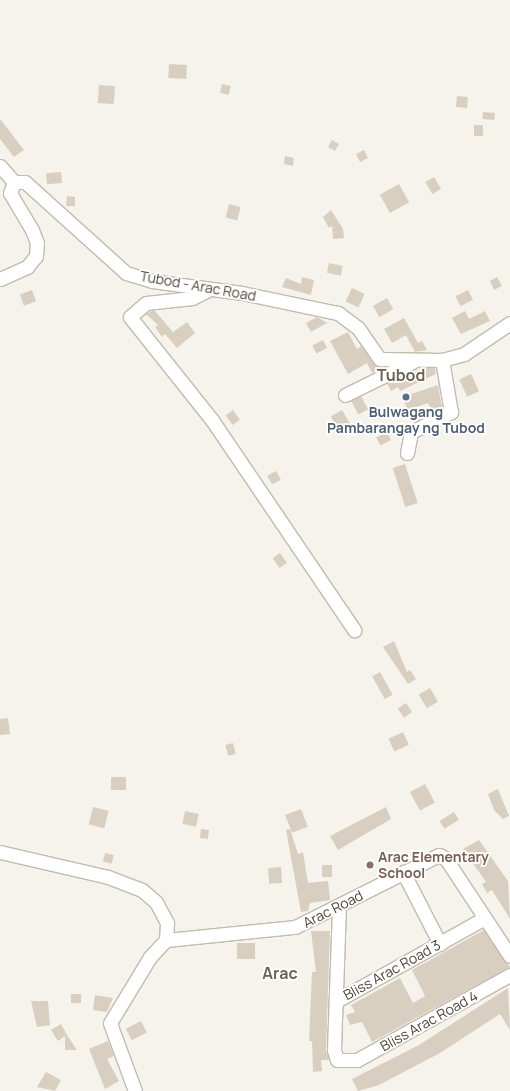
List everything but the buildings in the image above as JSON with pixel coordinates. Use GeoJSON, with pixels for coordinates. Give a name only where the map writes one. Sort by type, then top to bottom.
{"type":"FeatureCollection","features":[{"type":"Feature","properties":{"kind":"street"},"geometry":{"type":"LineString","coordinates":[[0,166],[14,182],[10,193],[32,230],[37,243],[36,256],[27,267],[0,279]]}},
{"type":"Feature","properties":{"kind":"street","name":"Tubod - Arac Road"},"geometry":{"type":"LineString","coordinates":[[14,182],[25,182],[126,272],[152,281],[210,289],[338,313],[358,328],[380,359],[412,362],[442,360],[464,354],[510,323]]}},
{"type":"Feature","properties":{"kind":"street"},"geometry":{"type":"LineString","coordinates":[[210,289],[192,298],[146,304],[130,317],[212,420],[354,630]]}},
{"type":"Feature","properties":{"kind":"street"},"geometry":{"type":"LineString","coordinates":[[407,453],[411,432],[451,412],[442,360]]}},
{"type":"Feature","properties":{"kind":"street"},"geometry":{"type":"LineString","coordinates":[[345,395],[412,362]]}},
{"type":"Feature","properties":{"kind":"street"},"geometry":{"type":"LineString","coordinates":[[0,852],[108,877],[142,890],[156,902],[167,923],[166,940],[150,957],[110,1023],[135,1091]]}},
{"type":"Feature","properties":{"kind":"street","name":"Arac Road"},"geometry":{"type":"LineString","coordinates":[[166,940],[295,927],[439,855],[446,859],[510,956]]}},
{"type":"Feature","properties":{"kind":"street"},"geometry":{"type":"LineString","coordinates":[[403,872],[440,944]]}},
{"type":"Feature","properties":{"kind":"street"},"geometry":{"type":"LineString","coordinates":[[338,1000],[339,906]]}},
{"type":"Feature","properties":{"kind":"street","name":"Bliss Arac Road 3"},"geometry":{"type":"LineString","coordinates":[[346,1063],[337,1060],[334,1050],[338,1000],[485,918]]}},
{"type":"Feature","properties":{"kind":"street","name":"Bliss Arac Road 4"},"geometry":{"type":"LineString","coordinates":[[346,1063],[364,1057],[510,975]]}},
{"type":"Feature","properties":{"kind":"place","name":"Bulwagang Pambarangay ng Tubod"},"geometry":{"type":"Point","coordinates":[406,397]}},
{"type":"Feature","properties":{"kind":"place","name":"Arac Elementary School"},"geometry":{"type":"Point","coordinates":[370,865]}},
{"type":"Feature","properties":{"kind":"district","name":"Tubod"},"geometry":{"type":"Point","coordinates":[401,375]}},
{"type":"Feature","properties":{"kind":"district","name":"Arac"},"geometry":{"type":"Point","coordinates":[280,973]}}]}
